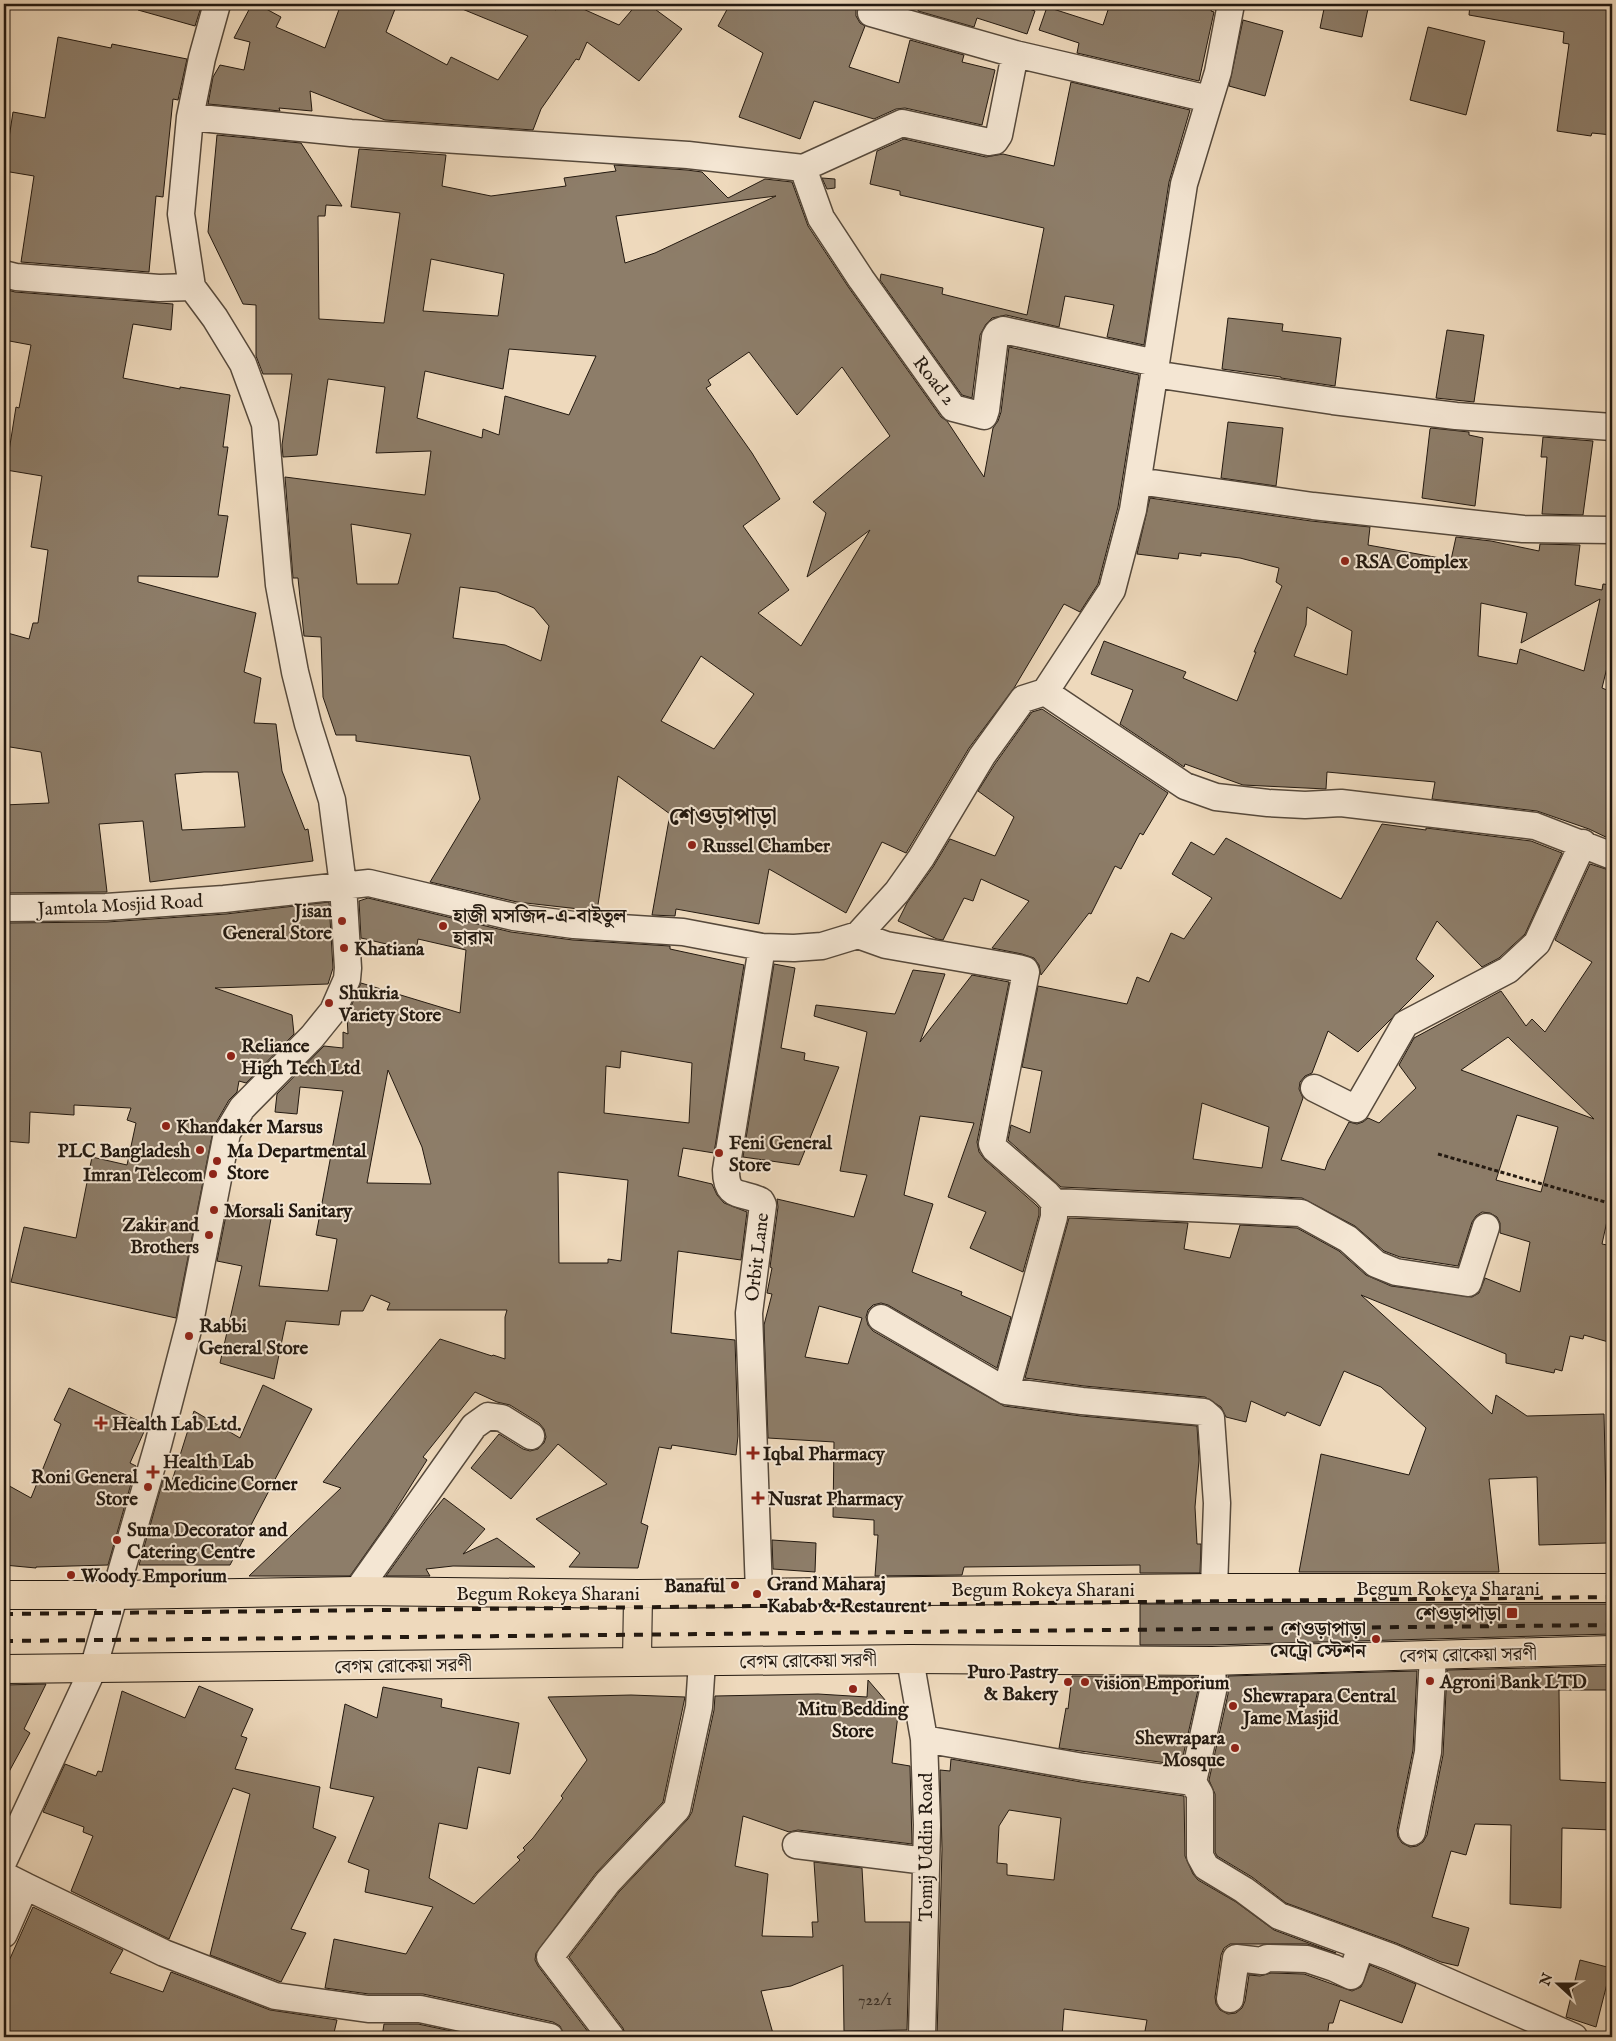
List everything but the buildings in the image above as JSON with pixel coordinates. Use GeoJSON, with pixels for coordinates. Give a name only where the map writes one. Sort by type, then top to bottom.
{"type":"FeatureCollection","features":[{"type":"Feature","properties":{"kind":"main road","name":"Begum Rokeya Sharani"},"geometry":{"type":"LineString","coordinates":[[357,1591],[638,1594],[1214,1588],[1612,1588]]}},
{"type":"Feature","properties":{"kind":"main road"},"geometry":{"type":"LineString","coordinates":[[4,1595],[357,1591]]}},
{"type":"Feature","properties":{"kind":"main road"},"geometry":{"type":"LineString","coordinates":[[637,1662],[638,1594]]}},
{"type":"Feature","properties":{"kind":"main road","name":"বেগম রোকেয়া সরণী"},"geometry":{"type":"LineString","coordinates":[[4,1669],[910,1659],[1212,1660],[1612,1650]]}},
{"type":"Feature","properties":{"kind":"street"},"geometry":{"type":"LineString","coordinates":[[4,1934],[8,1873],[93,1669],[158,1445],[190,1322],[227,1133],[242,1108],[312,1037],[333,1011],[347,979],[343,885],[332,800],[308,724],[295,672],[279,585],[265,424],[243,364],[215,318],[192,287],[181,214],[190,117],[202,58],[217,4]]}},
{"type":"Feature","properties":{"kind":"street"},"geometry":{"type":"LineString","coordinates":[[1006,1391],[1054,1217],[1054,1202],[995,1149],[992,1144],[1026,975],[1025,970],[886,946],[858,935],[902,885],[921,858],[982,756],[1023,699],[1045,692],[1112,590],[1133,510],[1184,184],[1218,72],[1231,4]]}},
{"type":"Feature","properties":{"kind":"street"},"geometry":{"type":"LineString","coordinates":[[871,13],[1015,54],[1209,99]]}},
{"type":"Feature","properties":{"kind":"street"},"geometry":{"type":"LineString","coordinates":[[190,117],[351,133],[688,155],[803,168],[907,122],[995,142],[1015,54]]}},
{"type":"Feature","properties":{"kind":"street","name":"Road 2"},"geometry":{"type":"LineString","coordinates":[[803,168],[822,218],[866,287],[953,408],[984,416],[995,337],[998,332],[1003,330],[1155,368]]}},
{"type":"Feature","properties":{"kind":"street"},"geometry":{"type":"LineString","coordinates":[[4,274],[16,277],[150,287],[192,287]]}},
{"type":"Feature","properties":{"kind":"street"},"geometry":{"type":"LineString","coordinates":[[1155,368],[1333,401],[1456,416],[1612,427]]}},
{"type":"Feature","properties":{"kind":"street"},"geometry":{"type":"LineString","coordinates":[[1138,481],[1312,506],[1523,529],[1612,530]]}},
{"type":"Feature","properties":{"kind":"street"},"geometry":{"type":"LineString","coordinates":[[1045,692],[1185,786],[1216,797],[1306,805],[1341,803],[1535,826],[1583,843],[1612,856]]}},
{"type":"Feature","properties":{"kind":"street"},"geometry":{"type":"LineString","coordinates":[[1314,1088],[1356,1109],[1405,1024],[1508,970],[1537,944],[1583,843]]}},
{"type":"Feature","properties":{"kind":"street","name":"Jamtola Mosjid Road"},"geometry":{"type":"LineString","coordinates":[[4,908],[106,907],[195,901],[369,883],[514,917],[574,925],[682,932],[762,947],[794,948],[822,946],[858,935]]}},
{"type":"Feature","properties":{"kind":"street","name":"Orbit Lane"},"geometry":{"type":"LineString","coordinates":[[759,1592],[749,1313],[763,1205],[757,1199],[741,1196],[734,1192],[729,1187],[726,1179],[726,1170],[762,947]]}},
{"type":"Feature","properties":{"kind":"street"},"geometry":{"type":"LineString","coordinates":[[1054,1202],[1301,1213],[1348,1239],[1376,1264],[1396,1272],[1468,1283],[1486,1227]]}},
{"type":"Feature","properties":{"kind":"street"},"geometry":{"type":"LineString","coordinates":[[881,1318],[1006,1391],[1082,1401],[1204,1412],[1209,1415],[1211,1418],[1217,1503],[1214,1588]]}},
{"type":"Feature","properties":{"kind":"street"},"geometry":{"type":"LineString","coordinates":[[357,1591],[474,1426],[488,1416],[502,1418],[531,1436]]}},
{"type":"Feature","properties":{"kind":"street"},"geometry":{"type":"LineString","coordinates":[[1412,1832],[1428,1752],[1433,1655]]}},
{"type":"Feature","properties":{"kind":"street","name":"Tomij Uddin Road"},"geometry":{"type":"LineString","coordinates":[[910,1659],[924,1739],[927,1825],[922,2037]]}},
{"type":"Feature","properties":{"kind":"street"},"geometry":{"type":"LineString","coordinates":[[1212,1660],[1213,1691],[1193,1782],[1200,1794],[1200,1856],[1206,1867],[1244,1890],[1279,1916],[1391,1957],[1574,2037]]}},
{"type":"Feature","properties":{"kind":"street"},"geometry":{"type":"LineString","coordinates":[[610,2037],[550,1957],[608,1882],[677,1809],[699,1708],[702,1662]]}},
{"type":"Feature","properties":{"kind":"street"},"geometry":{"type":"LineString","coordinates":[[924,1739],[1083,1767],[1193,1782]]}},
{"type":"Feature","properties":{"kind":"street"},"geometry":{"type":"LineString","coordinates":[[796,1845],[926,1861]]}},
{"type":"Feature","properties":{"kind":"street"},"geometry":{"type":"LineString","coordinates":[[8,1873],[164,1953],[275,1996],[368,2009],[420,2010],[550,2037]]}},
{"type":"Feature","properties":{"kind":"street"},"geometry":{"type":"LineString","coordinates":[[1230,1999],[1236,1958],[1262,1961],[1267,1958],[1307,1959],[1351,1976],[1361,1946]]}},
{"type":"Feature","properties":{"kind":"path"},"geometry":{"type":"LineString","coordinates":[[1438,1154],[1612,1204]]}},
{"type":"Feature","properties":{"kind":"railway"},"geometry":{"type":"LineString","coordinates":[[4,1614],[1612,1597]]}},
{"type":"Feature","properties":{"kind":"railway"},"geometry":{"type":"LineString","coordinates":[[4,1641],[1612,1625]]}},
{"type":"Feature","properties":{"kind":"place","name":"RSA Complex"},"geometry":{"type":"Point","coordinates":[1345,561]}},
{"type":"Feature","properties":{"kind":"place","name":"Russel Chamber"},"geometry":{"type":"Point","coordinates":[692,845]}},
{"type":"Feature","properties":{"kind":"place","name":"Jisan General Store"},"geometry":{"type":"Point","coordinates":[342,921]}},
{"type":"Feature","properties":{"kind":"place","name":"হাজী মসজিদ-এ-বাইতুল হারাম"},"geometry":{"type":"Point","coordinates":[443,926]}},
{"type":"Feature","properties":{"kind":"place","name":"Khatiana"},"geometry":{"type":"Point","coordinates":[344,948]}},
{"type":"Feature","properties":{"kind":"place","name":"Shukria Variety Store"},"geometry":{"type":"Point","coordinates":[329,1003]}},
{"type":"Feature","properties":{"kind":"place","name":"Reliance High Tech Ltd"},"geometry":{"type":"Point","coordinates":[231,1056]}},
{"type":"Feature","properties":{"kind":"place","name":"Khandaker Marsus"},"geometry":{"type":"Point","coordinates":[166,1126]}},
{"type":"Feature","properties":{"kind":"place","name":"PLC Bangladesh"},"geometry":{"type":"Point","coordinates":[200,1150]}},
{"type":"Feature","properties":{"kind":"place","name":"Feni General Store"},"geometry":{"type":"Point","coordinates":[719,1153]}},
{"type":"Feature","properties":{"kind":"place","name":"Ma Departmental Store"},"geometry":{"type":"Point","coordinates":[217,1161]}},
{"type":"Feature","properties":{"kind":"place","name":"Imran Telecom"},"geometry":{"type":"Point","coordinates":[213,1174]}},
{"type":"Feature","properties":{"kind":"place","name":"Morsali Sanitary"},"geometry":{"type":"Point","coordinates":[214,1210]}},
{"type":"Feature","properties":{"kind":"place","name":"Zakir and Brothers"},"geometry":{"type":"Point","coordinates":[209,1235]}},
{"type":"Feature","properties":{"kind":"place","name":"Rabbi General Store"},"geometry":{"type":"Point","coordinates":[189,1336]}},
{"type":"Feature","properties":{"kind":"place","name":"Health Lab Ltd."},"geometry":{"type":"Point","coordinates":[101,1423]}},
{"type":"Feature","properties":{"kind":"place","name":"Iqbal Pharmacy"},"geometry":{"type":"Point","coordinates":[753,1453]}},
{"type":"Feature","properties":{"kind":"place","name":"Health Lab Medicine Corner"},"geometry":{"type":"Point","coordinates":[153,1472]}},
{"type":"Feature","properties":{"kind":"place","name":"Roni General Store"},"geometry":{"type":"Point","coordinates":[148,1487]}},
{"type":"Feature","properties":{"kind":"place","name":"Nusrat Pharmacy"},"geometry":{"type":"Point","coordinates":[758,1498]}},
{"type":"Feature","properties":{"kind":"place","name":"Suma Decorator and Catering Centre"},"geometry":{"type":"Point","coordinates":[117,1540]}},
{"type":"Feature","properties":{"kind":"place","name":"Woody Emporium"},"geometry":{"type":"Point","coordinates":[71,1575]}},
{"type":"Feature","properties":{"kind":"place","name":"Banaful"},"geometry":{"type":"Point","coordinates":[735,1585]}},
{"type":"Feature","properties":{"kind":"place","name":"Grand Maharaj Kabab & Restaurent"},"geometry":{"type":"Point","coordinates":[757,1594]}},
{"type":"Feature","properties":{"kind":"place","name":"শেওড়াপাড়া"},"geometry":{"type":"Point","coordinates":[1512,1613]}},
{"type":"Feature","properties":{"kind":"place","name":"শেওড়াপাড়া মেট্রো স্টেশন"},"geometry":{"type":"Point","coordinates":[1376,1639]}},
{"type":"Feature","properties":{"kind":"place","name":"Agroni Bank LTD"},"geometry":{"type":"Point","coordinates":[1430,1681]}},
{"type":"Feature","properties":{"kind":"place","name":"Puro Pastry & Bakery"},"geometry":{"type":"Point","coordinates":[1068,1682]}},
{"type":"Feature","properties":{"kind":"place","name":"vision Emporium"},"geometry":{"type":"Point","coordinates":[1085,1682]}},
{"type":"Feature","properties":{"kind":"place","name":"Mitu Bedding Store"},"geometry":{"type":"Point","coordinates":[853,1689]}},
{"type":"Feature","properties":{"kind":"place","name":"Shewrapara Central Jame Masjid"},"geometry":{"type":"Point","coordinates":[1233,1706]}},
{"type":"Feature","properties":{"kind":"place","name":"Shewrapara Mosque"},"geometry":{"type":"Point","coordinates":[1235,1748]}},
{"type":"Feature","properties":{"kind":"district","name":"শেওড়াপাড়া"},"geometry":{"type":"Point","coordinates":[723,816]}}]}
